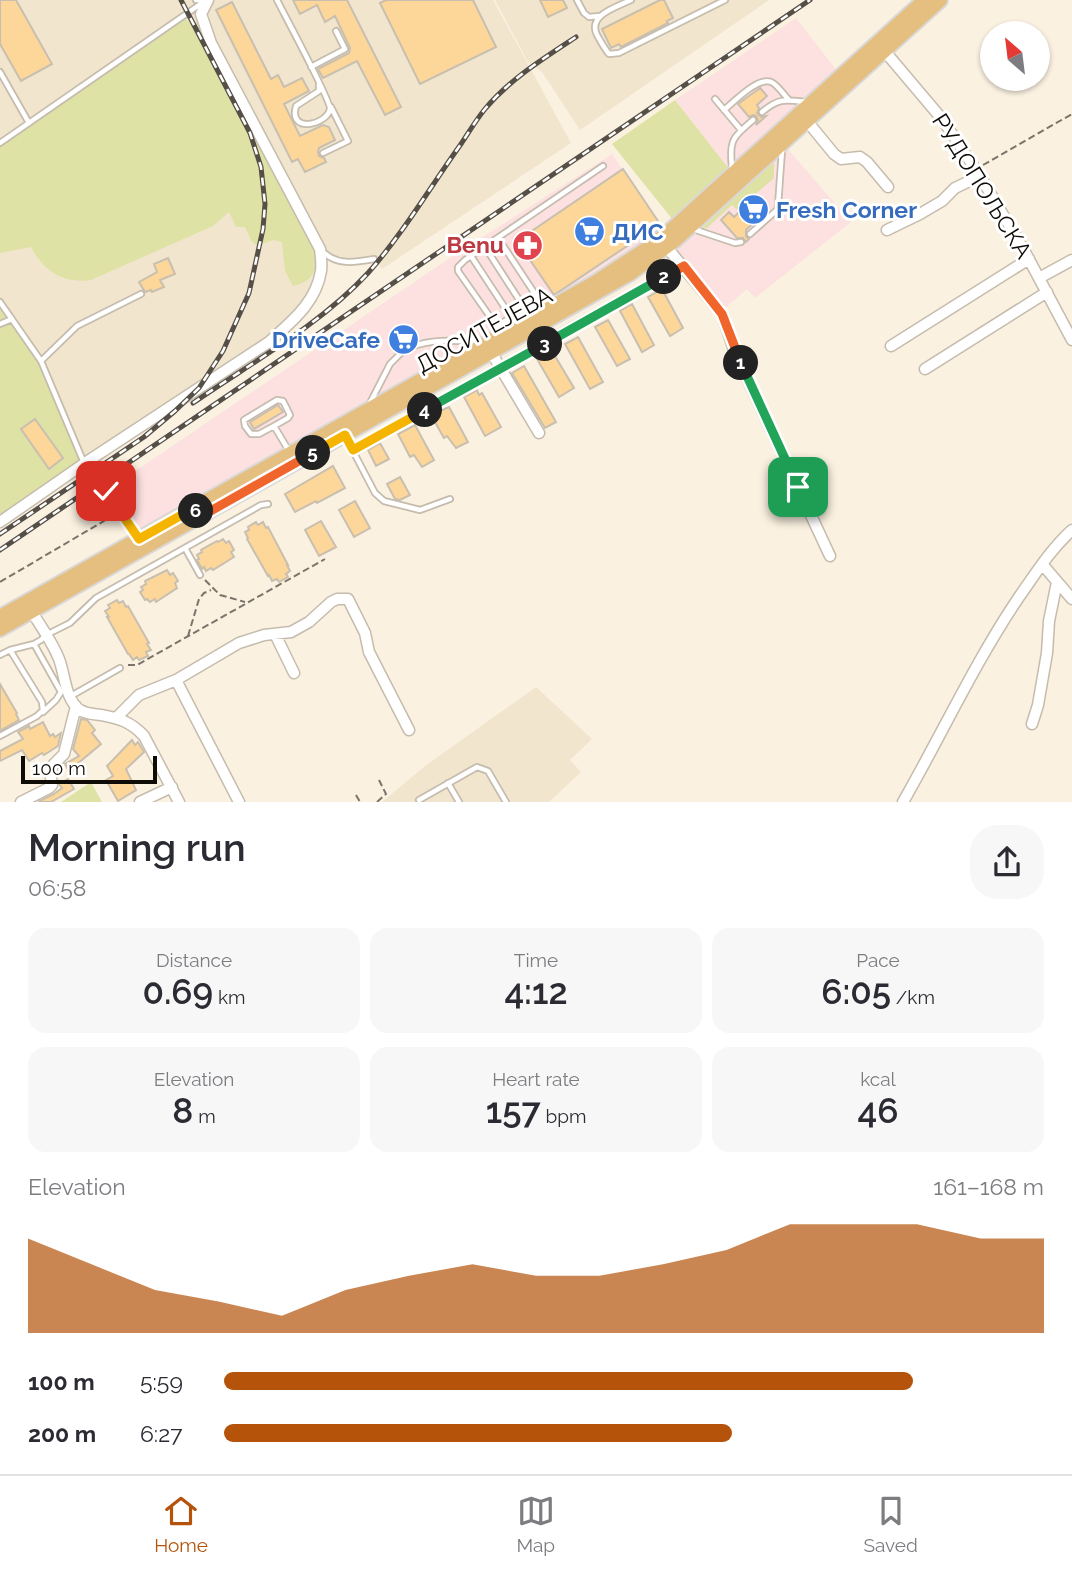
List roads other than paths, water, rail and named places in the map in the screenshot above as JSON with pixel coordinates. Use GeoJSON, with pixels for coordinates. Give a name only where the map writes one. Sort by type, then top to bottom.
{"type":"FeatureCollection","features":[{"type":"Feature","properties":{"kind":"main road","name":"ДОСИТЕЈЕВА"},"geometry":{"type":"LineString","coordinates":[[663,243],[689,228],[807,121],[925,0]]}},
{"type":"Feature","properties":{"kind":"main road","name":"ДОСИТЕЈЕВА"},"geometry":{"type":"LineString","coordinates":[[0,617],[29,607],[489,348],[502,335],[600,291],[663,243],[811,103],[940,0]]}},
{"type":"Feature","properties":{"kind":"main road","name":"ДОСИТЕЈЕВА"},"geometry":{"type":"LineString","coordinates":[[0,629],[29,607],[139,539],[197,512],[290,454],[343,430],[366,412],[489,348]]}},
{"type":"Feature","properties":{"kind":"street"},"geometry":{"type":"LineString","coordinates":[[0,522],[269,342],[306,306],[316,290],[321,269],[320,249],[211,43],[201,14],[207,0]]}},
{"type":"Feature","properties":{"kind":"street","name":"РУДОПОЉСКА"},"geometry":{"type":"LineString","coordinates":[[881,46],[942,119],[978,172],[1072,340]]}},
{"type":"Feature","properties":{"kind":"street"},"geometry":{"type":"LineString","coordinates":[[807,121],[834,154],[841,159],[860,157],[888,187]]}},
{"type":"Feature","properties":{"kind":"street"},"geometry":{"type":"LineString","coordinates":[[887,230],[942,201],[978,172]]}},
{"type":"Feature","properties":{"kind":"street"},"geometry":{"type":"LineString","coordinates":[[663,243],[724,317],[734,350],[830,556]]}},
{"type":"Feature","properties":{"kind":"street"},"geometry":{"type":"LineString","coordinates":[[891,346],[1029,259]]}},
{"type":"Feature","properties":{"kind":"street"},"geometry":{"type":"LineString","coordinates":[[1039,278],[1072,260]]}},
{"type":"Feature","properties":{"kind":"street"},"geometry":{"type":"LineString","coordinates":[[343,430],[353,450],[684,266]]}},
{"type":"Feature","properties":{"kind":"street"},"geometry":{"type":"LineString","coordinates":[[925,369],[1047,292]]}},
{"type":"Feature","properties":{"kind":"street"},"geometry":{"type":"LineString","coordinates":[[489,348],[538,433]]}},
{"type":"Feature","properties":{"kind":"street"},"geometry":{"type":"LineString","coordinates":[[903,802],[971,675],[1007,615],[1051,550],[1072,530]]}},
{"type":"Feature","properties":{"kind":"street"},"geometry":{"type":"LineString","coordinates":[[1042,564],[1072,599]]}},
{"type":"Feature","properties":{"kind":"street"},"geometry":{"type":"LineString","coordinates":[[1032,724],[1045,666],[1049,621],[1057,582]]}},
{"type":"Feature","properties":{"kind":"street"},"geometry":{"type":"LineString","coordinates":[[116,718],[139,695],[176,680],[239,643],[264,635],[291,632],[309,622],[337,598],[348,599],[365,632],[369,652],[409,730]]}},
{"type":"Feature","properties":{"kind":"street"},"geometry":{"type":"LineString","coordinates":[[29,607],[59,659],[70,696],[76,706],[89,714],[129,722],[144,736],[179,802]]}},
{"type":"Feature","properties":{"kind":"street"},"geometry":{"type":"LineString","coordinates":[[275,634],[294,673]]}},
{"type":"Feature","properties":{"kind":"street"},"geometry":{"type":"LineString","coordinates":[[176,680],[239,802]]}},
{"type":"Feature","properties":{"kind":"street"},"geometry":{"type":"LineString","coordinates":[[21,802],[52,785],[51,767],[64,754],[76,706]]}},
{"type":"Feature","properties":{"kind":"street"},"geometry":{"type":"LineString","coordinates":[[140,802],[172,787]]}},
{"type":"Feature","properties":{"kind":"lane"},"geometry":{"type":"LineString","coordinates":[[0,143],[207,0]]}},
{"type":"Feature","properties":{"kind":"lane"},"geometry":{"type":"LineString","coordinates":[[277,0],[348,141],[323,153]]}},
{"type":"Feature","properties":{"kind":"lane"},"geometry":{"type":"LineString","coordinates":[[577,0],[589,17],[599,16],[631,0]]}},
{"type":"Feature","properties":{"kind":"lane"},"geometry":{"type":"LineString","coordinates":[[599,16],[594,30],[610,54],[619,53],[725,0]]}},
{"type":"Feature","properties":{"kind":"lane"},"geometry":{"type":"LineString","coordinates":[[311,67],[345,50],[336,31]]}},
{"type":"Feature","properties":{"kind":"lane"},"geometry":{"type":"LineString","coordinates":[[0,72],[29,123]]}},
{"type":"Feature","properties":{"kind":"lane"},"geometry":{"type":"LineString","coordinates":[[724,110],[755,85],[767,80],[789,100]]}},
{"type":"Feature","properties":{"kind":"lane"},"geometry":{"type":"LineString","coordinates":[[319,83],[319,91],[296,106],[296,118],[302,124],[310,124],[327,115],[329,103]]}},
{"type":"Feature","properties":{"kind":"lane"},"geometry":{"type":"LineString","coordinates":[[715,99],[741,130]]}},
{"type":"Feature","properties":{"kind":"lane"},"geometry":{"type":"LineString","coordinates":[[762,112],[775,102],[789,100],[811,103]]}},
{"type":"Feature","properties":{"kind":"lane"},"geometry":{"type":"LineString","coordinates":[[733,174],[730,148],[732,141],[753,120]]}},
{"type":"Feature","properties":{"kind":"lane"},"geometry":{"type":"LineString","coordinates":[[750,234],[777,210],[783,143]]}},
{"type":"Feature","properties":{"kind":"lane"},"geometry":{"type":"LineString","coordinates":[[498,238],[539,300],[511,317],[502,335],[457,268],[471,256],[603,166]]}},
{"type":"Feature","properties":{"kind":"lane"},"geometry":{"type":"LineString","coordinates":[[689,228],[735,243],[741,242]]}},
{"type":"Feature","properties":{"kind":"lane"},"geometry":{"type":"LineString","coordinates":[[485,247],[525,309]]}},
{"type":"Feature","properties":{"kind":"lane"},"geometry":{"type":"LineString","coordinates":[[320,249],[328,257],[346,263],[374,259]]}},
{"type":"Feature","properties":{"kind":"lane"},"geometry":{"type":"LineString","coordinates":[[471,256],[511,317]]}},
{"type":"Feature","properties":{"kind":"lane"},"geometry":{"type":"LineString","coordinates":[[41,361],[77,326],[141,294]]}},
{"type":"Feature","properties":{"kind":"lane"},"geometry":{"type":"LineString","coordinates":[[0,302],[41,361],[85,463]]}},
{"type":"Feature","properties":{"kind":"lane"},"geometry":{"type":"LineString","coordinates":[[0,324],[12,320]]}},
{"type":"Feature","properties":{"kind":"lane"},"geometry":{"type":"LineString","coordinates":[[411,347],[438,340],[489,348]]}},
{"type":"Feature","properties":{"kind":"lane"},"geometry":{"type":"LineString","coordinates":[[366,412],[390,365],[403,351]]}},
{"type":"Feature","properties":{"kind":"lane"},"geometry":{"type":"LineString","coordinates":[[280,400],[290,415],[274,426],[259,434],[251,433],[244,420],[280,400]]}},
{"type":"Feature","properties":{"kind":"lane"},"geometry":{"type":"LineString","coordinates":[[274,426],[290,454]]}},
{"type":"Feature","properties":{"kind":"lane"},"geometry":{"type":"LineString","coordinates":[[353,450],[374,493],[384,501],[420,510],[450,499]]}},
{"type":"Feature","properties":{"kind":"lane"},"geometry":{"type":"LineString","coordinates":[[0,655],[34,644],[70,623],[96,598],[261,505],[268,504]]}},
{"type":"Feature","properties":{"kind":"lane"},"geometry":{"type":"LineString","coordinates":[[185,548],[200,575]]}},
{"type":"Feature","properties":{"kind":"lane"},"geometry":{"type":"LineString","coordinates":[[0,736],[37,716],[56,701],[61,692],[34,644]]}},
{"type":"Feature","properties":{"kind":"lane"},"geometry":{"type":"LineString","coordinates":[[10,650],[43,706],[37,716]]}},
{"type":"Feature","properties":{"kind":"lane"},"geometry":{"type":"LineString","coordinates":[[70,696],[120,668]]}},
{"type":"Feature","properties":{"kind":"lane"},"geometry":{"type":"LineString","coordinates":[[419,800],[477,767],[491,774],[506,802]]}},
{"type":"Feature","properties":{"kind":"lane"},"geometry":{"type":"LineString","coordinates":[[448,783],[459,802]]}},
{"type":"Feature","properties":{"kind":"railway"},"geometry":{"type":"LineString","coordinates":[[0,534],[144,437],[199,388],[223,351],[249,293],[263,229],[265,204],[261,167],[250,133],[181,0]]}},
{"type":"Feature","properties":{"kind":"railway"},"geometry":{"type":"LineString","coordinates":[[0,550],[810,0]]}},
{"type":"Feature","properties":{"kind":"railway"},"geometry":{"type":"LineString","coordinates":[[193,403],[307,326],[349,292],[393,243],[485,109],[516,79],[576,37]]}},
{"type":"Feature","properties":{"kind":"place","name":"Fresh Corner"},"geometry":{"type":"Point","coordinates":[753,210]}},
{"type":"Feature","properties":{"kind":"place","name":"ДИС"},"geometry":{"type":"Point","coordinates":[589,232]}},
{"type":"Feature","properties":{"kind":"place","name":"Benu"},"geometry":{"type":"Point","coordinates":[527,245]}},
{"type":"Feature","properties":{"kind":"place","name":"DriveCafe"},"geometry":{"type":"Point","coordinates":[403,340]}}]}
